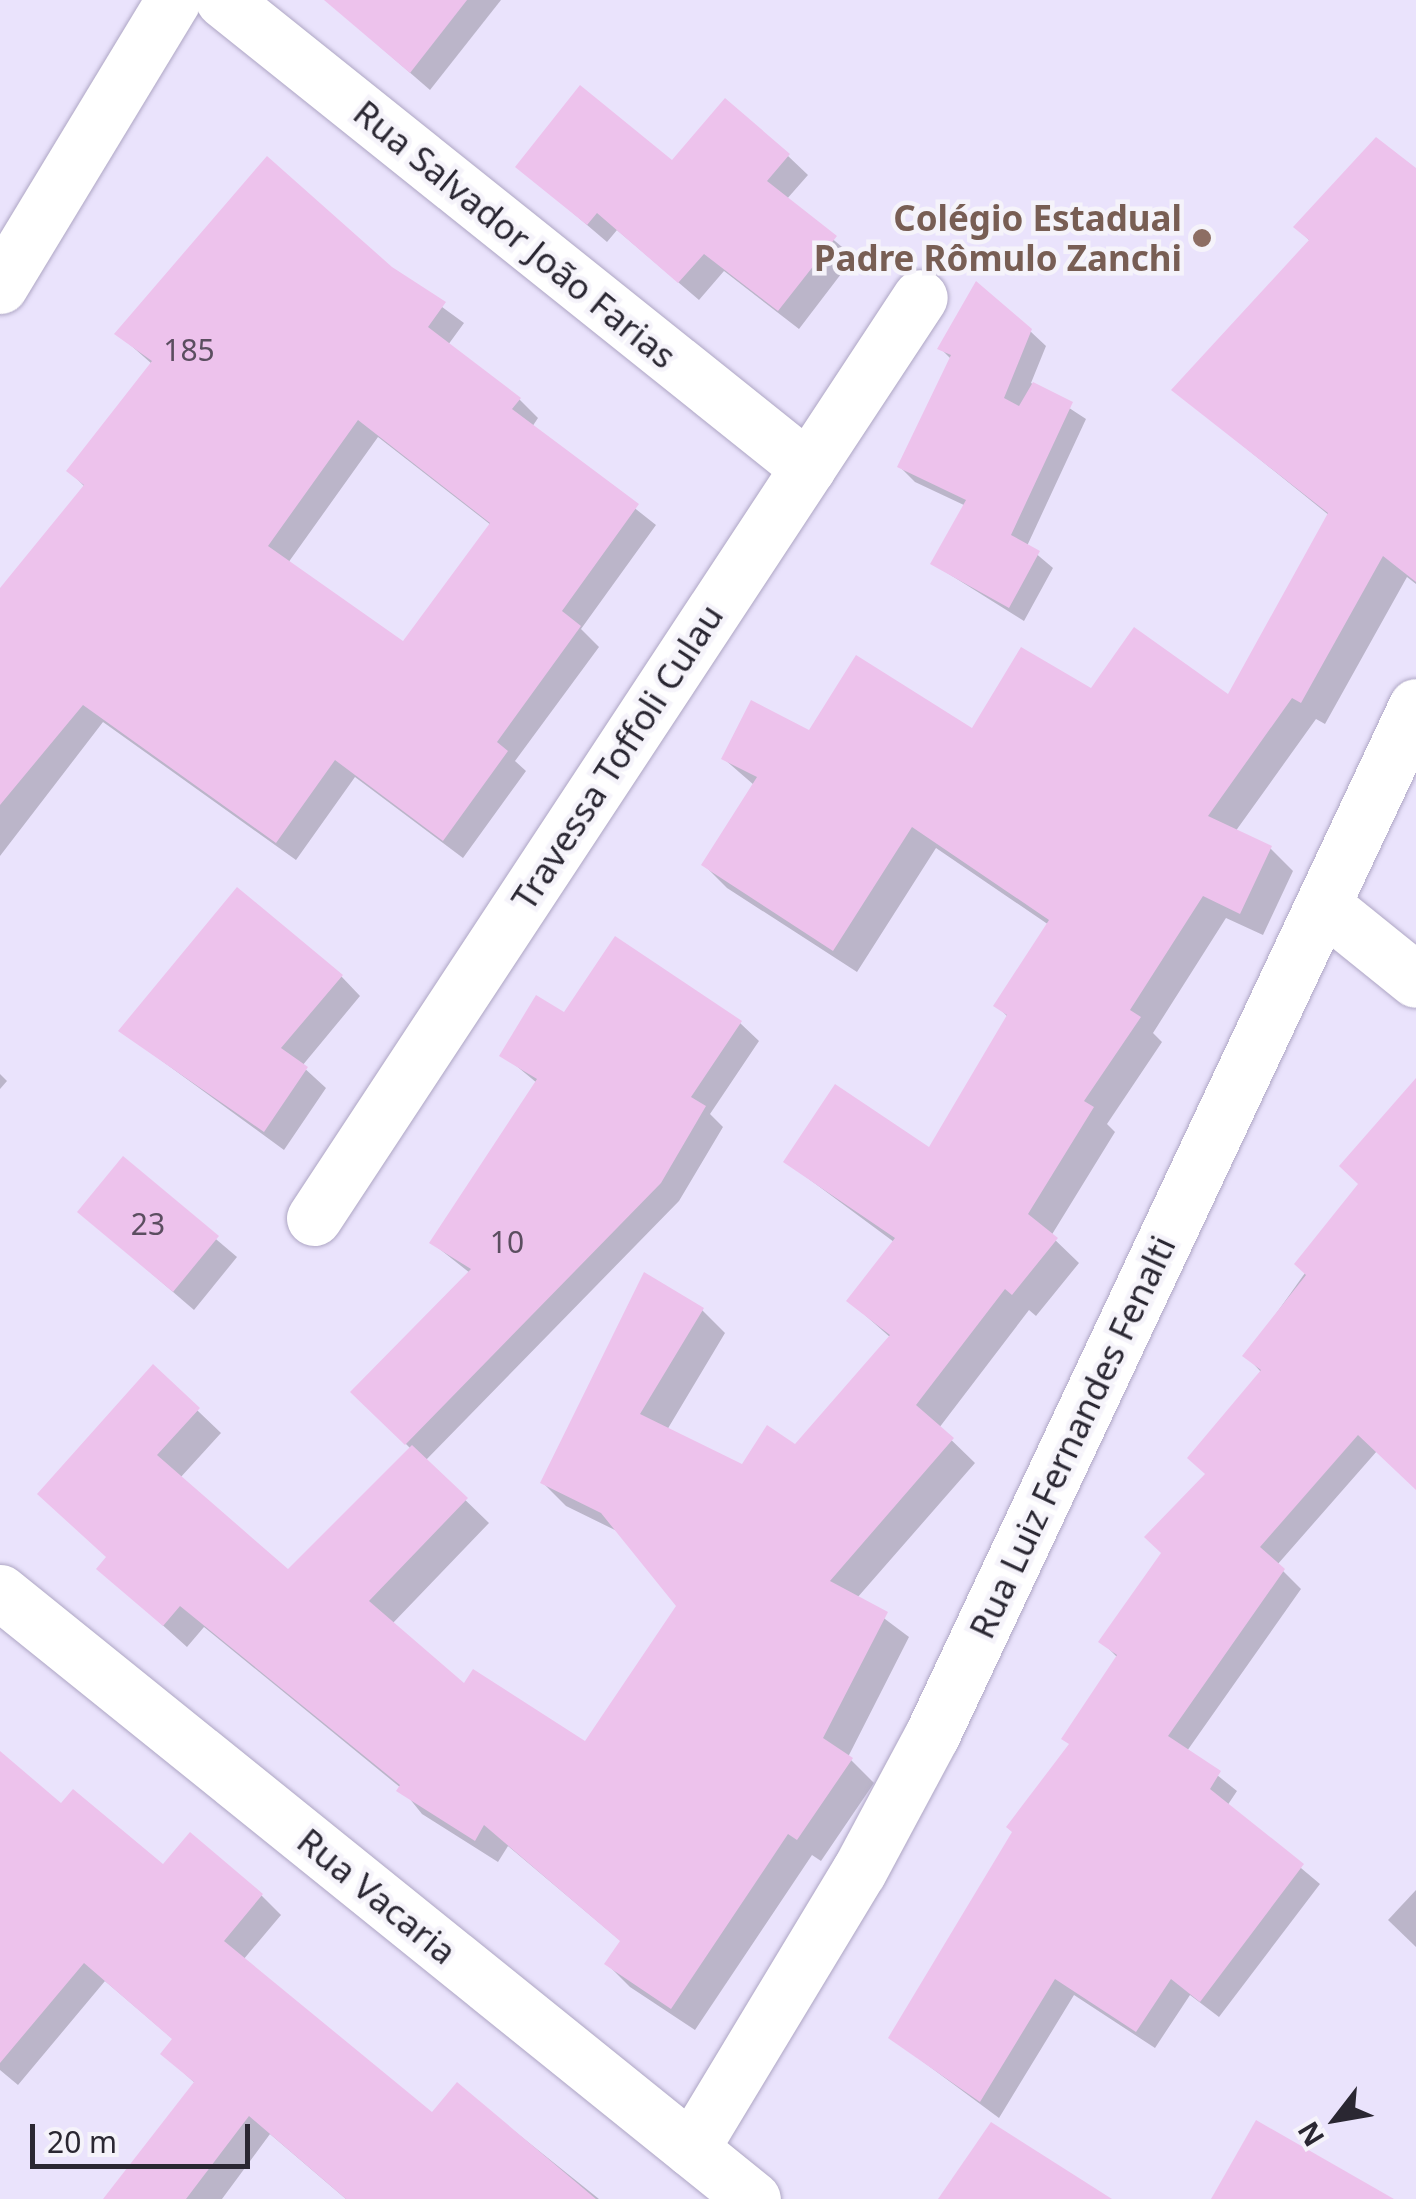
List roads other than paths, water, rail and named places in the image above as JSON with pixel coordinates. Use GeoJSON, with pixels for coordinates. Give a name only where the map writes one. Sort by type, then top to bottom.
{"type":"FeatureCollection","features":[{"type":"Feature","properties":{"kind":"street"},"geometry":{"type":"LineString","coordinates":[[0,286],[174,0]]}},
{"type":"Feature","properties":{"kind":"street","name":"Rua Salvador João Farias"},"geometry":{"type":"LineString","coordinates":[[223,0],[808,468]]}},
{"type":"Feature","properties":{"kind":"street","name":"Travessa Toffoli Culau"},"geometry":{"type":"LineString","coordinates":[[314,1218],[920,297]]}},
{"type":"Feature","properties":{"kind":"street","name":"Rua Luiz Fernandes Fenalti"},"geometry":{"type":"LineString","coordinates":[[691,2148],[858,1871],[932,1735],[1416,706]]}},
{"type":"Feature","properties":{"kind":"street"},"geometry":{"type":"LineString","coordinates":[[1323,905],[1416,980]]}},
{"type":"Feature","properties":{"kind":"street","name":"Rua Vacaria"},"geometry":{"type":"LineString","coordinates":[[0,1592],[754,2199]]}},
{"type":"Feature","properties":{"kind":"place","name":"Colégio Estadual Padre Rômulo Zanchi"},"geometry":{"type":"Point","coordinates":[1202,238]}}]}
